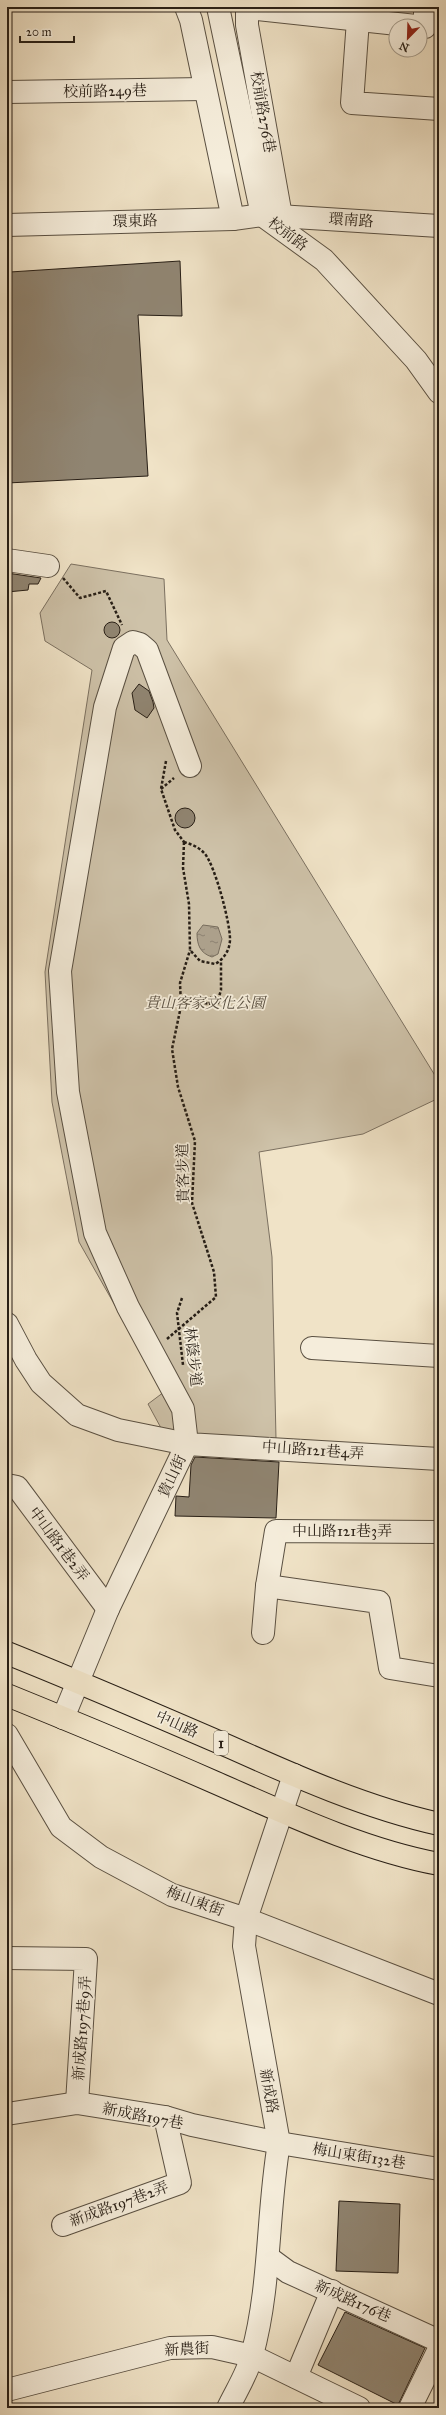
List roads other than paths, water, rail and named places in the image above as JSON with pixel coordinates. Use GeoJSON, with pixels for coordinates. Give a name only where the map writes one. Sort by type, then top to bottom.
{"type":"FeatureCollection","features":[{"type":"Feature","properties":{"kind":"main road","name":"中山路"},"geometry":{"type":"LineString","coordinates":[[7,1653],[79,1681],[294,1775],[369,1803],[439,1824]]}},
{"type":"Feature","properties":{"kind":"main road"},"geometry":{"type":"LineString","coordinates":[[7,1695],[282,1812],[409,1859],[439,1864]]}},
{"type":"Feature","properties":{"kind":"street"},"geometry":{"type":"LineString","coordinates":[[186,7],[191,20],[204,90],[233,219]]}},
{"type":"Feature","properties":{"kind":"street","name":"校前路"},"geometry":{"type":"LineString","coordinates":[[218,7],[272,215],[324,260],[416,360],[439,392]]}},
{"type":"Feature","properties":{"kind":"street"},"geometry":{"type":"LineString","coordinates":[[247,8],[358,20],[388,21]]}},
{"type":"Feature","properties":{"kind":"street","name":"校前路276巷"},"geometry":{"type":"LineString","coordinates":[[247,8],[247,24],[272,215]]}},
{"type":"Feature","properties":{"kind":"street"},"geometry":{"type":"LineString","coordinates":[[358,20],[352,103],[439,110]]}},
{"type":"Feature","properties":{"kind":"street","name":"校前路249巷"},"geometry":{"type":"LineString","coordinates":[[7,92],[204,90]]}},
{"type":"Feature","properties":{"kind":"street","name":"環東路"},"geometry":{"type":"LineString","coordinates":[[7,225],[233,219],[272,215]]}},
{"type":"Feature","properties":{"kind":"street","name":"環南路"},"geometry":{"type":"LineString","coordinates":[[272,215],[439,226]]}},
{"type":"Feature","properties":{"kind":"street"},"geometry":{"type":"LineString","coordinates":[[7,560],[48,566]]}},
{"type":"Feature","properties":{"kind":"street"},"geometry":{"type":"LineString","coordinates":[[187,1444],[182,1409],[128,1307],[95,1232],[68,1092],[60,971],[105,706],[124,648],[133,642],[140,644],[147,650],[190,766]]}},
{"type":"Feature","properties":{"kind":"street","name":"貴山街"},"geometry":{"type":"LineString","coordinates":[[7,1324],[26,1360],[41,1383],[77,1415],[118,1430],[187,1444],[108,1609],[63,1718]]}},
{"type":"Feature","properties":{"kind":"street"},"geometry":{"type":"LineString","coordinates":[[312,1348],[439,1356]]}},
{"type":"Feature","properties":{"kind":"street","name":"中山路121巷4弄"},"geometry":{"type":"LineString","coordinates":[[187,1444],[439,1459]]}},
{"type":"Feature","properties":{"kind":"street","name":"中山路1巷2弄"},"geometry":{"type":"LineString","coordinates":[[7,1485],[17,1487],[108,1609]]}},
{"type":"Feature","properties":{"kind":"street","name":"中山路121巷3弄"},"geometry":{"type":"LineString","coordinates":[[267,1586],[276,1531],[439,1532]]}},
{"type":"Feature","properties":{"kind":"street"},"geometry":{"type":"LineString","coordinates":[[263,1633],[267,1586],[379,1602],[390,1668],[439,1676]]}},
{"type":"Feature","properties":{"kind":"street","name":"梅山東街"},"geometry":{"type":"LineString","coordinates":[[7,1736],[61,1827],[95,1853],[172,1895],[246,1919],[439,1994]]}},
{"type":"Feature","properties":{"kind":"street","name":"新成路"},"geometry":{"type":"LineString","coordinates":[[228,2408],[252,2356],[269,2258],[279,2142],[244,1946],[246,1919],[294,1775]]}},
{"type":"Feature","properties":{"kind":"street","name":"新成路197巷9弄"},"geometry":{"type":"LineString","coordinates":[[7,1958],[86,1959],[77,2103]]}},
{"type":"Feature","properties":{"kind":"street","name":"新成路197巷"},"geometry":{"type":"LineString","coordinates":[[7,2114],[77,2103],[165,2117],[192,2126],[279,2142]]}},
{"type":"Feature","properties":{"kind":"street","name":"新成路197巷2弄"},"geometry":{"type":"LineString","coordinates":[[63,2225],[180,2182],[165,2117]]}},
{"type":"Feature","properties":{"kind":"street","name":"梅山東街132巷"},"geometry":{"type":"LineString","coordinates":[[279,2142],[439,2169]]}},
{"type":"Feature","properties":{"kind":"street","name":"新成路176巷"},"geometry":{"type":"LineString","coordinates":[[269,2258],[288,2272],[439,2340]]}},
{"type":"Feature","properties":{"kind":"street"},"geometry":{"type":"LineString","coordinates":[[296,2376],[332,2291]]}},
{"type":"Feature","properties":{"kind":"street","name":"新農街"},"geometry":{"type":"LineString","coordinates":[[7,2390],[170,2348],[212,2347],[252,2356],[296,2376],[359,2408]]}},
{"type":"Feature","properties":{"kind":"street"},"geometry":{"type":"LineString","coordinates":[[410,2408],[439,2349]]}},
{"type":"Feature","properties":{"kind":"water"},"geometry":{"type":"Polygon","coordinates":[[[203,925],[218,927],[222,939],[218,954],[212,957],[202,951],[199,945],[197,933],[203,925]]]}},
{"type":"Feature","properties":{"kind":"park label","name":"貴山客家文化公園"},"geometry":{"type":"Point","coordinates":[205,1003]}}]}
